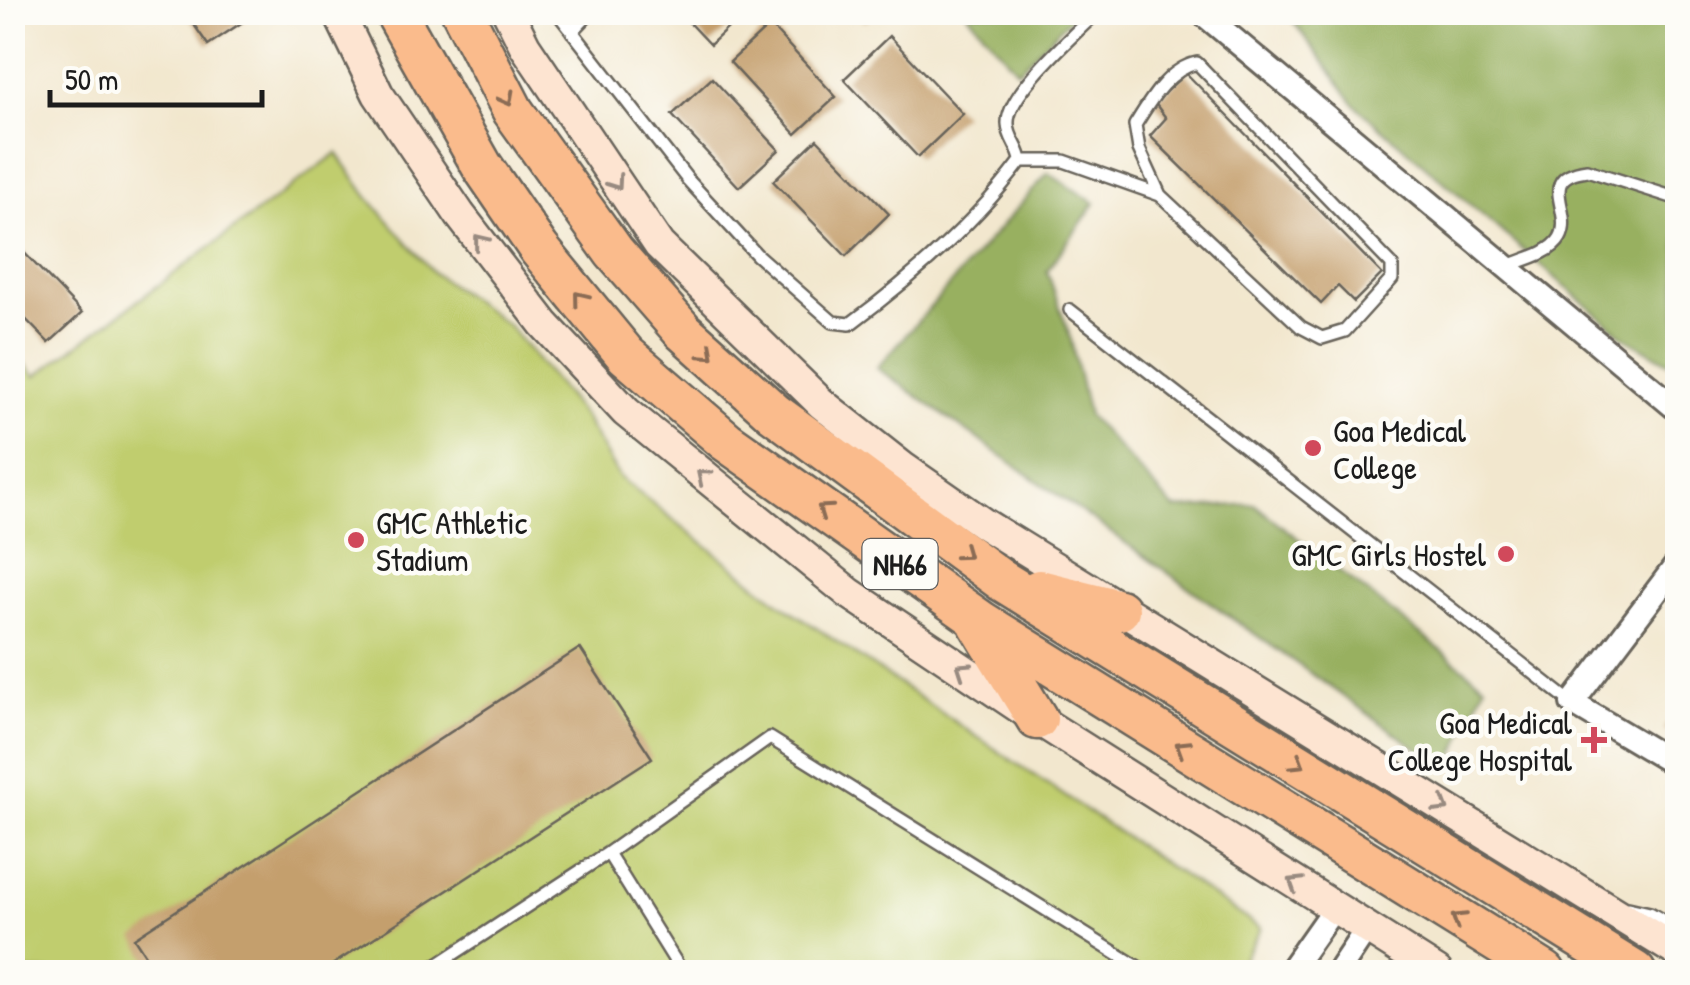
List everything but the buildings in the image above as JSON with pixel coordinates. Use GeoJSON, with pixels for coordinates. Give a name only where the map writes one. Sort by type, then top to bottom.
{"type":"FeatureCollection","features":[{"type":"Feature","properties":{"kind":"highway","name":"NH66"},"geometry":{"type":"LineString","coordinates":[[395,12],[482,166],[539,249],[626,355],[726,441],[972,615],[1546,972]]}},
{"type":"Feature","properties":{"kind":"highway","name":"NH66"},"geometry":{"type":"LineString","coordinates":[[462,12],[513,112],[614,252],[684,331],[774,414],[1001,580],[1635,972]]}},
{"type":"Feature","properties":{"kind":"highway"},"geometry":{"type":"LineString","coordinates":[[1001,580],[1119,610]]}},
{"type":"Feature","properties":{"kind":"highway"},"geometry":{"type":"LineString","coordinates":[[972,615],[1037,719]]}},
{"type":"Feature","properties":{"kind":"street"},"geometry":{"type":"LineString","coordinates":[[338,12],[378,94],[460,215],[544,324],[626,412],[850,593],[1037,719],[1437,972]]}},
{"type":"Feature","properties":{"kind":"street"},"geometry":{"type":"LineString","coordinates":[[508,12],[525,46],[659,245],[822,404],[984,524],[1678,952]]}},
{"type":"Feature","properties":{"kind":"street"},"geometry":{"type":"LineString","coordinates":[[1201,12],[1678,410]]}},
{"type":"Feature","properties":{"kind":"street"},"geometry":{"type":"LineString","coordinates":[[1678,562],[1572,703],[1678,766]]}},
{"type":"Feature","properties":{"kind":"street"},"geometry":{"type":"LineString","coordinates":[[1289,972],[1334,908]]}},
{"type":"Feature","properties":{"kind":"street"},"geometry":{"type":"LineString","coordinates":[[1338,972],[1368,927]]}},
{"type":"Feature","properties":{"kind":"lane"},"geometry":{"type":"LineString","coordinates":[[557,12],[688,180],[757,255],[833,322],[850,324],[874,307],[971,219],[1021,162],[1064,162],[1160,194],[1301,327],[1322,338],[1345,331],[1392,279],[1392,265],[1197,63],[1184,66],[1154,95],[1135,126],[1139,148],[1160,194]]}},
{"type":"Feature","properties":{"kind":"lane"},"geometry":{"type":"LineString","coordinates":[[572,32],[591,12]]}},
{"type":"Feature","properties":{"kind":"lane"},"geometry":{"type":"LineString","coordinates":[[1021,162],[1007,121],[1012,108],[1048,62],[1097,12]]}},
{"type":"Feature","properties":{"kind":"lane"},"geometry":{"type":"LineString","coordinates":[[1505,267],[1549,249],[1561,238],[1564,223],[1557,193],[1562,181],[1574,172],[1587,170],[1678,199]]}},
{"type":"Feature","properties":{"kind":"lane"},"geometry":{"type":"LineString","coordinates":[[1070,310],[1572,703]]}},
{"type":"Feature","properties":{"kind":"lane"},"geometry":{"type":"LineString","coordinates":[[426,972],[608,853],[770,738],[1146,972]]}},
{"type":"Feature","properties":{"kind":"lane"},"geometry":{"type":"LineString","coordinates":[[608,853],[682,972]]}},
{"type":"Feature","properties":{"kind":"lane"},"geometry":{"type":"LineString","coordinates":[[1594,901],[1650,913],[1678,930]]}},
{"type":"Feature","properties":{"kind":"green space"},"geometry":{"type":"Polygon","coordinates":[[[967,13],[1075,13],[1018,71],[967,13]]]}},
{"type":"Feature","properties":{"kind":"green space"},"geometry":{"type":"Polygon","coordinates":[[[1287,13],[1677,13],[1677,367],[1624,337],[1356,106],[1287,13]]]}},
{"type":"Feature","properties":{"kind":"green space","name":"GMC Athletic Stadium"},"geometry":{"type":"Polygon","coordinates":[[[337,153],[367,196],[434,273],[509,326],[583,416],[619,477],[781,604],[1261,929],[1236,972],[13,972],[13,352],[36,376],[337,153]]]}},
{"type":"Feature","properties":{"kind":"green space"},"geometry":{"type":"Polygon","coordinates":[[[1048,173],[1095,203],[1047,271],[1070,336],[1088,415],[1175,509],[1254,504],[1485,685],[1448,770],[877,368],[1048,173]]]}},
{"type":"Feature","properties":{"kind":"place","name":"Goa Medical College"},"geometry":{"type":"Point","coordinates":[1313,448]}},
{"type":"Feature","properties":{"kind":"place","name":"GMC Athletic Stadium"},"geometry":{"type":"Point","coordinates":[356,540]}},
{"type":"Feature","properties":{"kind":"place","name":"GMC Girls Hostel"},"geometry":{"type":"Point","coordinates":[1506,554]}},
{"type":"Feature","properties":{"kind":"place","name":"Goa Medical College Hospital"},"geometry":{"type":"Point","coordinates":[1594,740]}}]}
